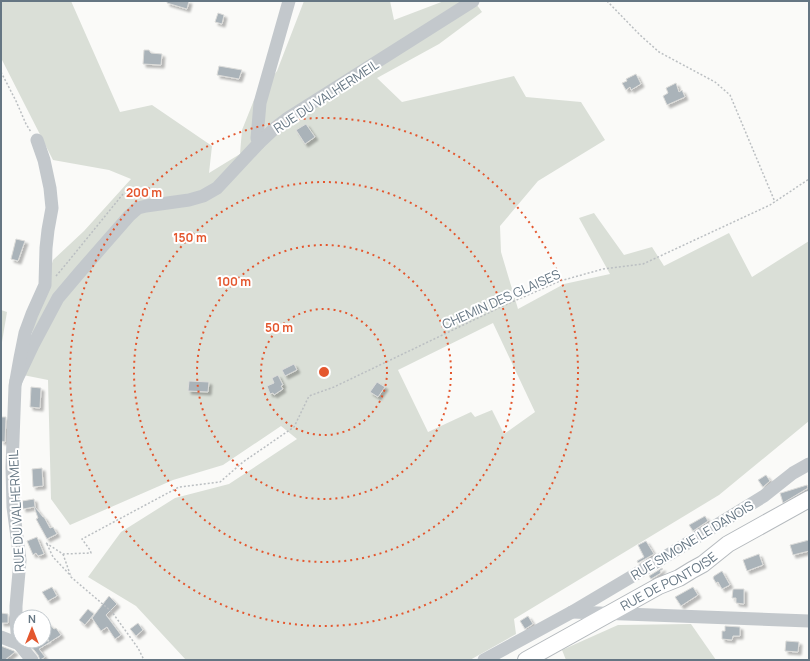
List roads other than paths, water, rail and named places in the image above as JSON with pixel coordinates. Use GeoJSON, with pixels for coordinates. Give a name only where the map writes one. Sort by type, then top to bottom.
{"type":"FeatureCollection","features":[{"type":"Feature","properties":{"kind":"main road","name":"RUE DE PONTOISE"},"geometry":{"type":"LineString","coordinates":[[526,660],[659,586],[679,578],[703,564],[728,544],[809,499]]}},
{"type":"Feature","properties":{"kind":"street"},"geometry":{"type":"LineString","coordinates":[[259,143],[257,138],[260,103],[289,1]]}},
{"type":"Feature","properties":{"kind":"street","name":"RUE DU VALHERMEIL"},"geometry":{"type":"LineString","coordinates":[[16,381],[58,298],[129,216],[138,208],[188,200],[203,196],[217,188],[259,143],[288,118],[473,1]]}},
{"type":"Feature","properties":{"kind":"street","name":"RUE DU VALHERMEIL"},"geometry":{"type":"LineString","coordinates":[[17,609],[20,560],[13,507],[12,467],[16,381],[25,333],[45,285],[46,248],[52,208],[50,188],[44,160],[37,140]]}},
{"type":"Feature","properties":{"kind":"street","name":"RUE SIMONE LE DANOIS"},"geometry":{"type":"LineString","coordinates":[[484,660],[572,612],[673,552],[764,496],[793,473],[809,464]]}},
{"type":"Feature","properties":{"kind":"street"},"geometry":{"type":"LineString","coordinates":[[572,612],[809,621]]}},
{"type":"Feature","properties":{"kind":"street"},"geometry":{"type":"LineString","coordinates":[[1,637],[12,641]]}},
{"type":"Feature","properties":{"kind":"street"},"geometry":{"type":"LineString","coordinates":[[23,649],[32,660]]}}]}
